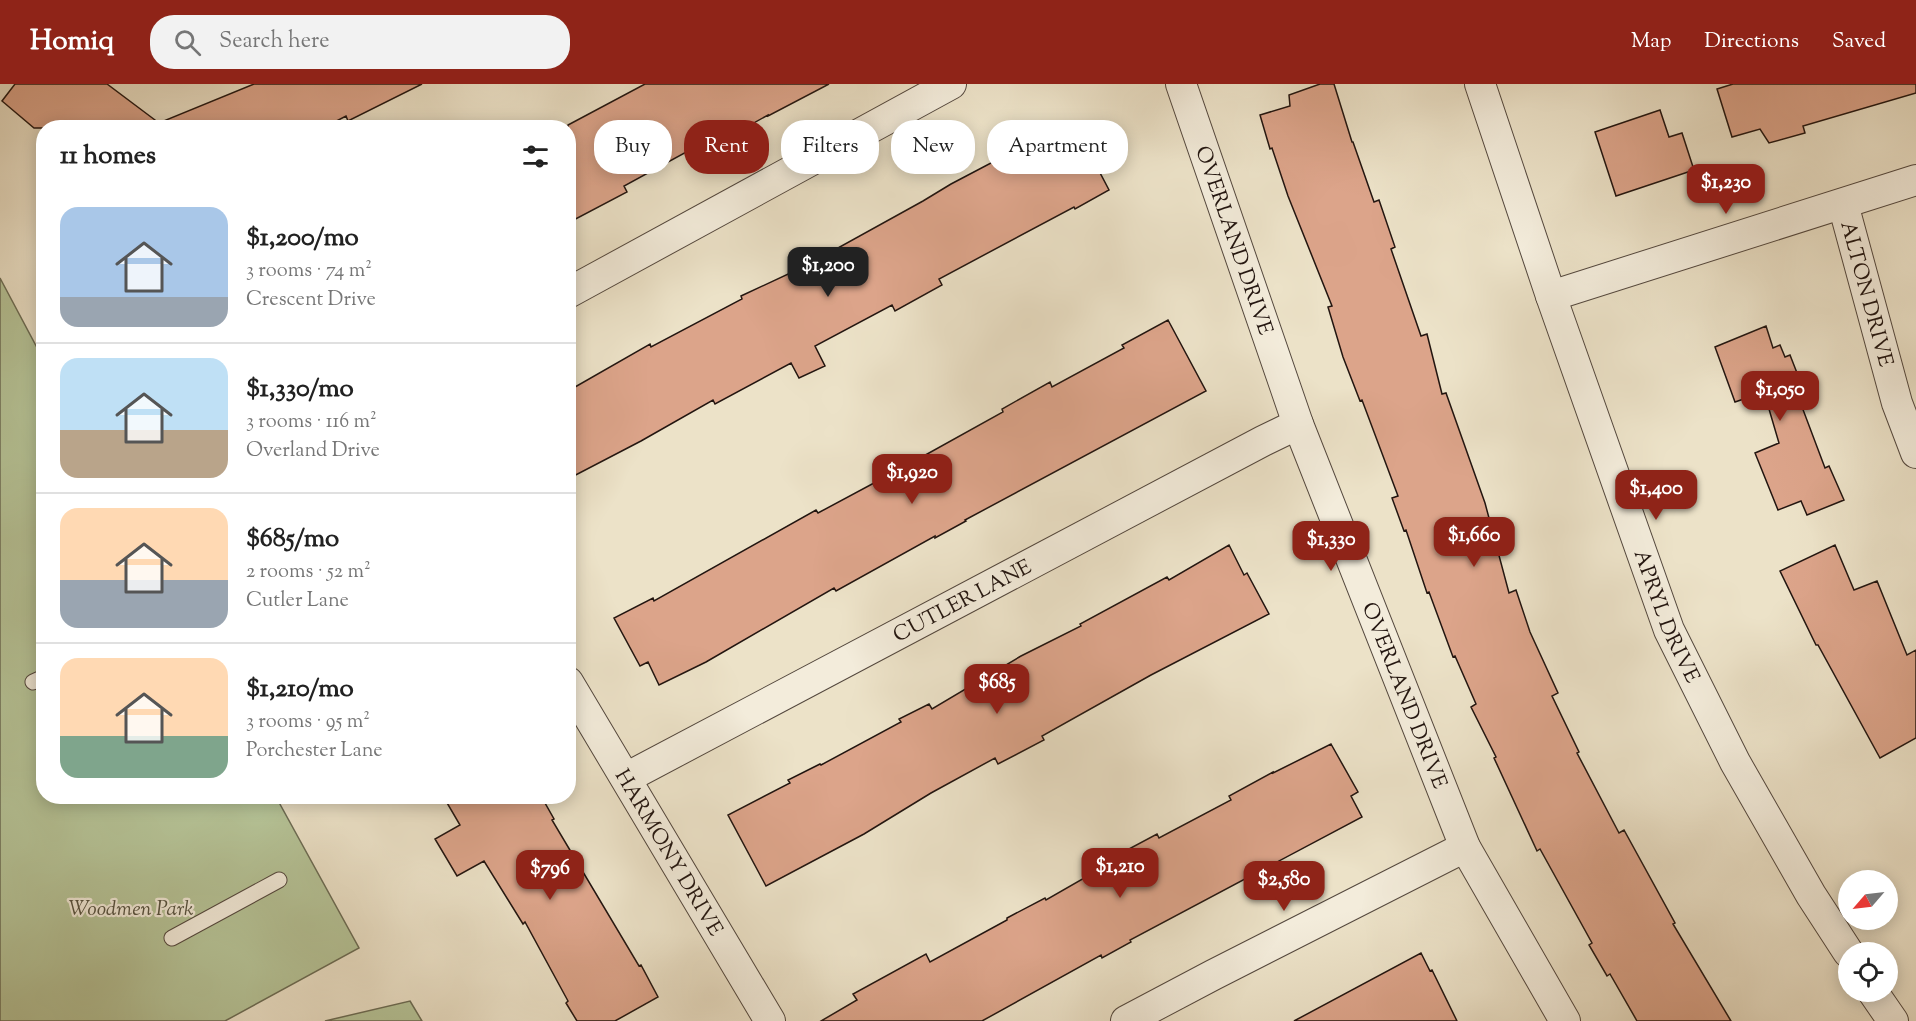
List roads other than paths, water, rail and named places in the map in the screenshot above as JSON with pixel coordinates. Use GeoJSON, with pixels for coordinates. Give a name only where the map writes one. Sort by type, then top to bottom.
{"type":"FeatureCollection","features":[{"type":"Feature","properties":{"kind":"street"},"geometry":{"type":"LineString","coordinates":[[576,289],[951,84]]}},
{"type":"Feature","properties":{"kind":"street","name":"OVERLAND DRIVE"},"geometry":{"type":"LineString","coordinates":[[1181,84],[1298,424],[1465,847],[1565,1021]]}},
{"type":"Feature","properties":{"kind":"street","name":"APRYL DRIVE"},"geometry":{"type":"LineString","coordinates":[[1480,84],[1551,297],[1670,630],[1735,762],[1811,895],[1842,942]]}},
{"type":"Feature","properties":{"kind":"street"},"geometry":{"type":"LineString","coordinates":[[1551,297],[1916,180]]}},
{"type":"Feature","properties":{"kind":"street","name":"ALTON DRIVE"},"geometry":{"type":"LineString","coordinates":[[1843,204],[1897,403],[1916,453]]}},
{"type":"Feature","properties":{"kind":"street","name":"CUTLER LANE"},"geometry":{"type":"LineString","coordinates":[[626,778],[1298,424]]}},
{"type":"Feature","properties":{"kind":"street","name":"HARMONY DRIVE"},"geometry":{"type":"LineString","coordinates":[[576,695],[770,1021]]}},
{"type":"Feature","properties":{"kind":"street"},"geometry":{"type":"LineString","coordinates":[[1126,1021],[1465,847]]}},
{"type":"Feature","properties":{"kind":"street"},"geometry":{"type":"LineString","coordinates":[[1879,1002],[1891,1020]]}},
{"type":"Feature","properties":{"kind":"lane"},"geometry":{"type":"LineString","coordinates":[[172,938],[279,879]]}},
{"type":"Feature","properties":{"kind":"park label","name":"Woodmen Park"},"geometry":{"type":"Point","coordinates":[131,908]}}]}
